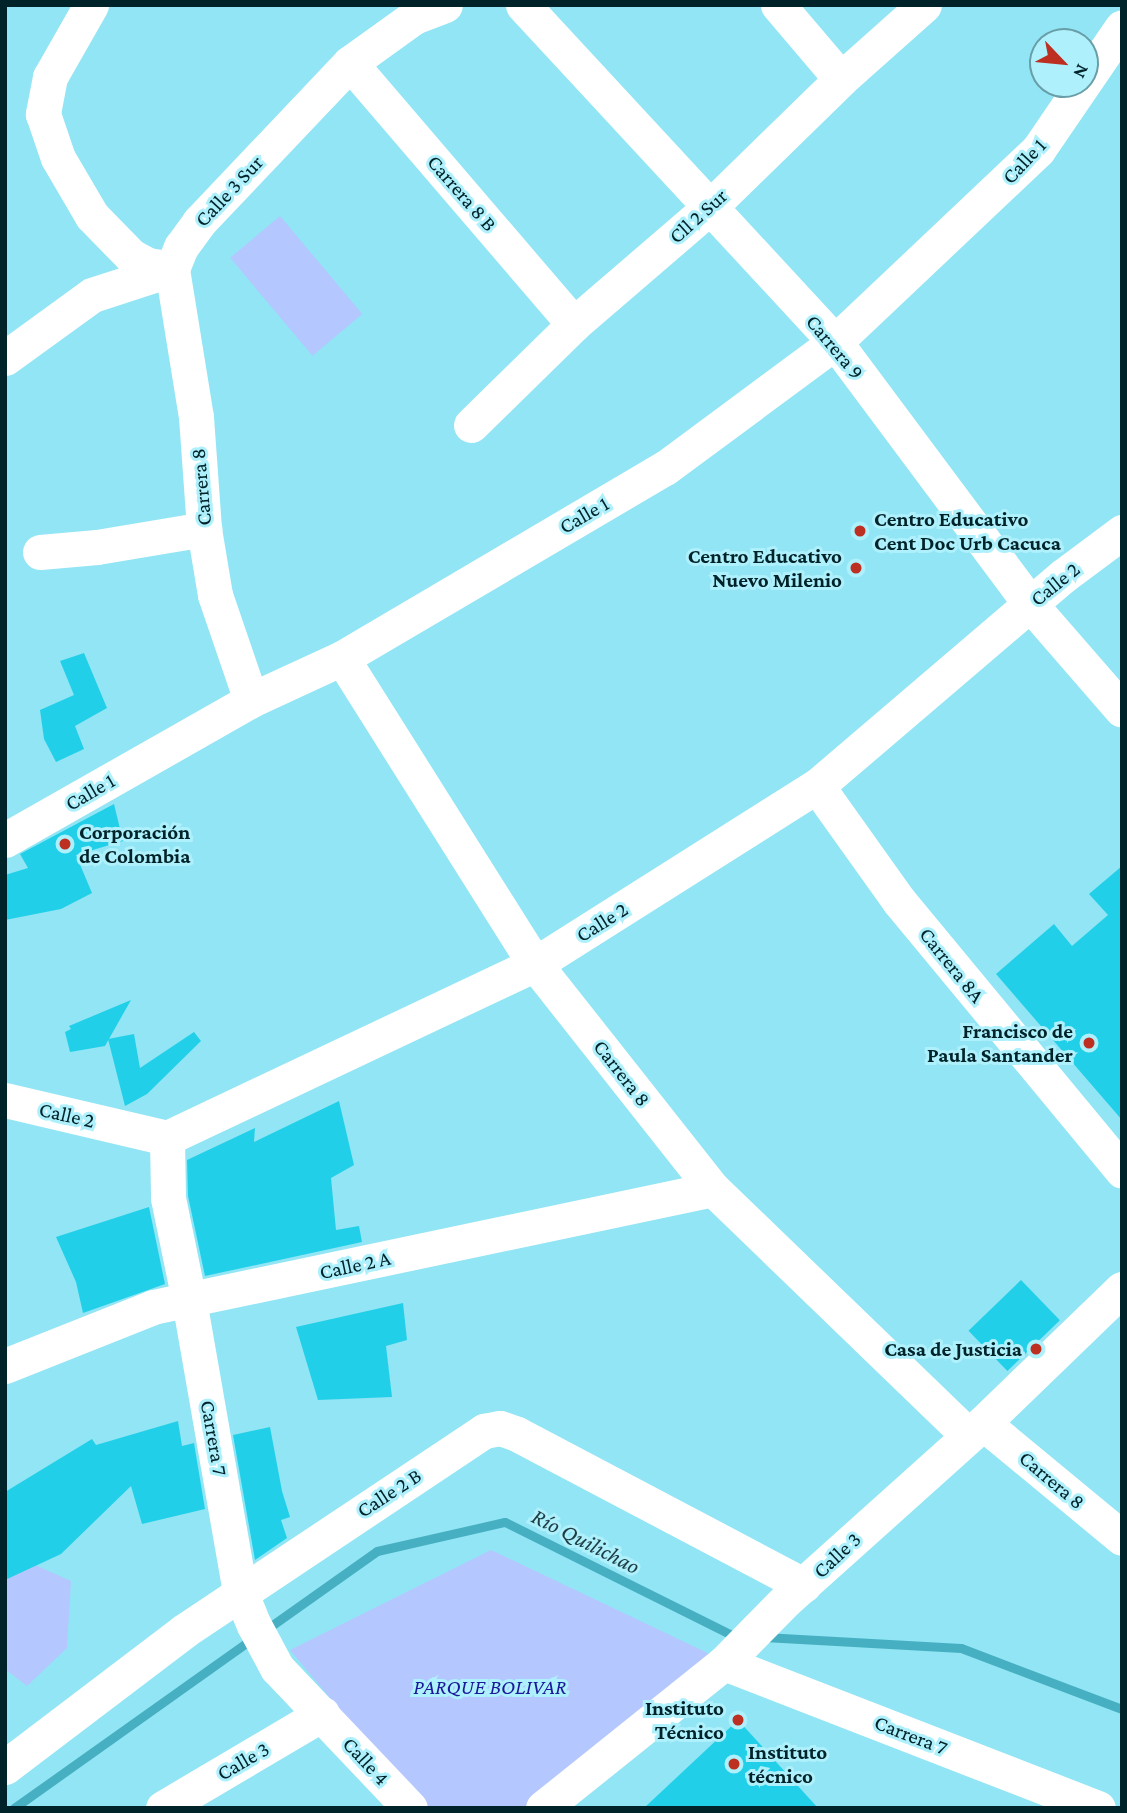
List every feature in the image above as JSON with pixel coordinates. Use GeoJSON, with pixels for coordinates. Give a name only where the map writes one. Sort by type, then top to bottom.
{"type":"FeatureCollection","features":[{"type":"Feature","properties":{"kind":"street"},"geometry":{"type":"LineString","coordinates":[[91,5],[50,77],[43,114],[58,158],[92,216],[131,256],[148,265],[172,269]]}},
{"type":"Feature","properties":{"kind":"street","name":"Calle 3 Sur"},"geometry":{"type":"LineString","coordinates":[[172,269],[181,247],[199,222],[350,63],[414,17],[445,5]]}},
{"type":"Feature","properties":{"kind":"street","name":"Carrera 9"},"geometry":{"type":"LineString","coordinates":[[523,5],[835,342],[1030,604],[1122,710]]}},
{"type":"Feature","properties":{"kind":"street"},"geometry":{"type":"LineString","coordinates":[[778,5],[841,79]]}},
{"type":"Feature","properties":{"kind":"street","name":"Cll 2 Sur"},"geometry":{"type":"LineString","coordinates":[[471,425],[574,324],[710,207],[841,79],[924,5]]}},
{"type":"Feature","properties":{"kind":"street","name":"Calle 1"},"geometry":{"type":"LineString","coordinates":[[1099,61],[1122,27]]}},
{"type":"Feature","properties":{"kind":"street","name":"Carrera 8 B"},"geometry":{"type":"LineString","coordinates":[[350,63],[574,324]]}},
{"type":"Feature","properties":{"kind":"street","name":"Calle 1"},"geometry":{"type":"LineString","coordinates":[[5,841],[251,700],[342,658],[665,468],[835,342],[1038,150],[1074,98]]}},
{"type":"Feature","properties":{"kind":"street"},"geometry":{"type":"LineString","coordinates":[[5,358],[92,295],[172,269]]}},
{"type":"Feature","properties":{"kind":"street","name":"Carrera 8"},"geometry":{"type":"LineString","coordinates":[[172,269],[195,417],[204,529],[215,595],[251,700]]}},
{"type":"Feature","properties":{"kind":"street"},"geometry":{"type":"LineString","coordinates":[[40,552],[97,547],[204,529]]}},
{"type":"Feature","properties":{"kind":"street","name":"Calle 2"},"geometry":{"type":"LineString","coordinates":[[5,1100],[167,1138],[535,964],[817,786],[1030,604],[1122,532]]}},
{"type":"Feature","properties":{"kind":"street","name":"Carrera 8"},"geometry":{"type":"LineString","coordinates":[[342,658],[535,964],[713,1189],[975,1429],[1122,1538]]}},
{"type":"Feature","properties":{"kind":"street","name":"Carrera 8A"},"geometry":{"type":"LineString","coordinates":[[817,786],[899,901],[1122,1171]]}},
{"type":"Feature","properties":{"kind":"street","name":"Carrera 7"},"geometry":{"type":"LineString","coordinates":[[167,1138],[168,1198],[245,1604],[277,1668],[322,1714]]}},
{"type":"Feature","properties":{"kind":"street","name":"Calle 2 A"},"geometry":{"type":"LineString","coordinates":[[5,1366],[153,1307],[713,1189]]}},
{"type":"Feature","properties":{"kind":"street","name":"Calle 3"},"geometry":{"type":"LineString","coordinates":[[543,1808],[730,1657],[795,1593],[975,1429],[1122,1289]]}},
{"type":"Feature","properties":{"kind":"street","name":"Calle 2 B"},"geometry":{"type":"LineString","coordinates":[[5,1767],[245,1604],[484,1431],[500,1428],[795,1593]]}},
{"type":"Feature","properties":{"kind":"street","name":"Carrera 7"},"geometry":{"type":"LineString","coordinates":[[730,1657],[1098,1808]]}},
{"type":"Feature","properties":{"kind":"street","name":"Calle 3"},"geometry":{"type":"LineString","coordinates":[[163,1808],[322,1714]]}},
{"type":"Feature","properties":{"kind":"street","name":"Calle 4"},"geometry":{"type":"LineString","coordinates":[[322,1714],[410,1808]]}},
{"type":"Feature","properties":{"kind":"green space"},"geometry":{"type":"Polygon","coordinates":[[[280,216],[362,314],[312,356],[230,258],[280,216]]]}},
{"type":"Feature","properties":{"kind":"green space","name":"PARQUE BOLIVAR"},"geometry":{"type":"Polygon","coordinates":[[[491,1550],[714,1656],[547,1808],[422,1808],[290,1650],[491,1550]]]}},
{"type":"Feature","properties":{"kind":"green space"},"geometry":{"type":"Polygon","coordinates":[[[35,1565],[71,1581],[67,1648],[27,1686],[5,1669],[5,1578],[35,1565]]]}},
{"type":"Feature","properties":{"kind":"building"},"geometry":{"type":"Polygon","coordinates":[[[84,653],[107,708],[75,726],[84,749],[56,762],[44,739],[40,710],[74,695],[60,661],[84,653]]]}},
{"type":"Feature","properties":{"kind":"building"},"geometry":{"type":"Polygon","coordinates":[[[114,804],[123,841],[76,855],[92,893],[61,909],[5,920],[5,875],[28,868],[20,854],[114,804]]]}},
{"type":"Feature","properties":{"kind":"building","name":"Francisco de Paula Santander"},"geometry":{"type":"Polygon","coordinates":[[[1122,866],[1122,1120],[996,974],[1054,924],[1072,946],[1108,915],[1089,894],[1122,866]]]}},
{"type":"Feature","properties":{"kind":"building"},"geometry":{"type":"Polygon","coordinates":[[[131,1000],[105,1046],[70,1052],[65,1032],[71,1029],[69,1026],[131,1000]]]}},
{"type":"Feature","properties":{"kind":"building"},"geometry":{"type":"Polygon","coordinates":[[[194,1032],[201,1041],[147,1094],[125,1106],[108,1039],[134,1034],[140,1068],[194,1032]]]}},
{"type":"Feature","properties":{"kind":"building"},"geometry":{"type":"Polygon","coordinates":[[[339,1101],[354,1165],[331,1178],[336,1230],[359,1226],[362,1242],[205,1276],[188,1196],[187,1160],[255,1128],[254,1142],[339,1101]]]}},
{"type":"Feature","properties":{"kind":"building"},"geometry":{"type":"Polygon","coordinates":[[[149,1207],[165,1284],[83,1313],[76,1282],[56,1237],[149,1207]]]}},
{"type":"Feature","properties":{"kind":"building"},"geometry":{"type":"Polygon","coordinates":[[[1021,1280],[1060,1320],[1007,1371],[968,1331],[1021,1280]]]}},
{"type":"Feature","properties":{"kind":"building"},"geometry":{"type":"Polygon","coordinates":[[[403,1303],[407,1340],[386,1346],[392,1397],[318,1400],[296,1327],[403,1303]]]}},
{"type":"Feature","properties":{"kind":"building"},"geometry":{"type":"Polygon","coordinates":[[[178,1421],[182,1446],[194,1443],[205,1509],[142,1524],[131,1486],[61,1554],[5,1580],[5,1492],[92,1439],[96,1445],[178,1421]]]}},
{"type":"Feature","properties":{"kind":"building"},"geometry":{"type":"Polygon","coordinates":[[[270,1427],[282,1491],[290,1517],[281,1520],[287,1538],[255,1560],[233,1435],[270,1427]]]}},
{"type":"Feature","properties":{"kind":"building","name":"Instituto técnico"},"geometry":{"type":"Polygon","coordinates":[[[738,1720],[818,1808],[644,1808],[738,1720]]]}},
{"type":"Feature","properties":{"kind":"waterway","name":"Río Quilichao"},"geometry":{"type":"LineString","coordinates":[[264,1631],[377,1551],[505,1522],[732,1635],[740,1636]]}},
{"type":"Feature","properties":{"kind":"waterway","name":"Río Quilichao"},"geometry":{"type":"LineString","coordinates":[[764,1637],[961,1648],[1122,1709]]}},
{"type":"Feature","properties":{"kind":"waterway","name":"Río Quilichao"},"geometry":{"type":"LineString","coordinates":[[14,1808],[252,1639]]}},
{"type":"Feature","properties":{"kind":"place","name":"Centro Educativo Cent Doc Urb Cacuca"},"geometry":{"type":"Point","coordinates":[860,531]}},
{"type":"Feature","properties":{"kind":"place","name":"Centro Educativo Nuevo Milenio"},"geometry":{"type":"Point","coordinates":[856,568]}},
{"type":"Feature","properties":{"kind":"place","name":"Corporación de Colombia"},"geometry":{"type":"Point","coordinates":[65,844]}},
{"type":"Feature","properties":{"kind":"place","name":"Francisco de Paula Santander"},"geometry":{"type":"Point","coordinates":[1089,1043]}},
{"type":"Feature","properties":{"kind":"place","name":"Casa de Justicia"},"geometry":{"type":"Point","coordinates":[1036,1349]}},
{"type":"Feature","properties":{"kind":"place","name":"Instituto Técnico"},"geometry":{"type":"Point","coordinates":[738,1720]}},
{"type":"Feature","properties":{"kind":"place","name":"Instituto técnico"},"geometry":{"type":"Point","coordinates":[734,1764]}}]}
